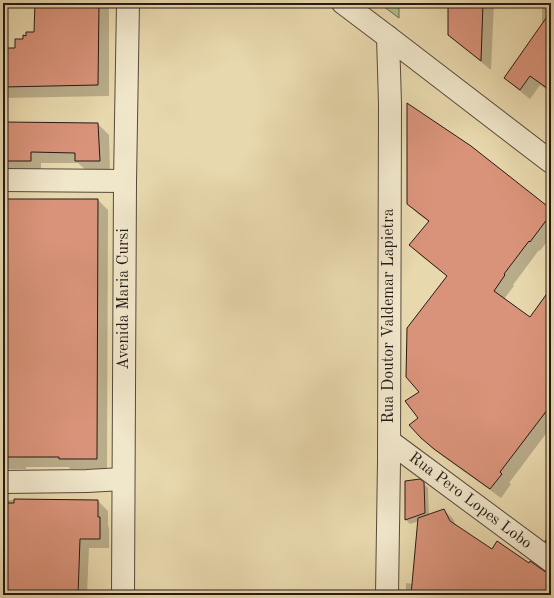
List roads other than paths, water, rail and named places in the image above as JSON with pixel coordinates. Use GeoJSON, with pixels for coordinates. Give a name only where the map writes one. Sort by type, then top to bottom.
{"type":"FeatureCollection","features":[{"type":"Feature","properties":{"kind":"street","name":"Avenida Maria Cursi"},"geometry":{"type":"LineString","coordinates":[[123,595],[125,181],[128,3]]}},
{"type":"Feature","properties":{"kind":"street"},"geometry":{"type":"LineString","coordinates":[[343,3],[551,162]]}},
{"type":"Feature","properties":{"kind":"street","name":"Rua Doutor Valdemar Lapietra"},"geometry":{"type":"LineString","coordinates":[[387,595],[390,104],[388,37]]}},
{"type":"Feature","properties":{"kind":"street"},"geometry":{"type":"LineString","coordinates":[[3,180],[125,181]]}},
{"type":"Feature","properties":{"kind":"street","name":"Rua Pero Lopes Lobo"},"geometry":{"type":"LineString","coordinates":[[389,440],[551,561]]}},
{"type":"Feature","properties":{"kind":"street"},"geometry":{"type":"LineString","coordinates":[[3,482],[123,479]]}}]}
